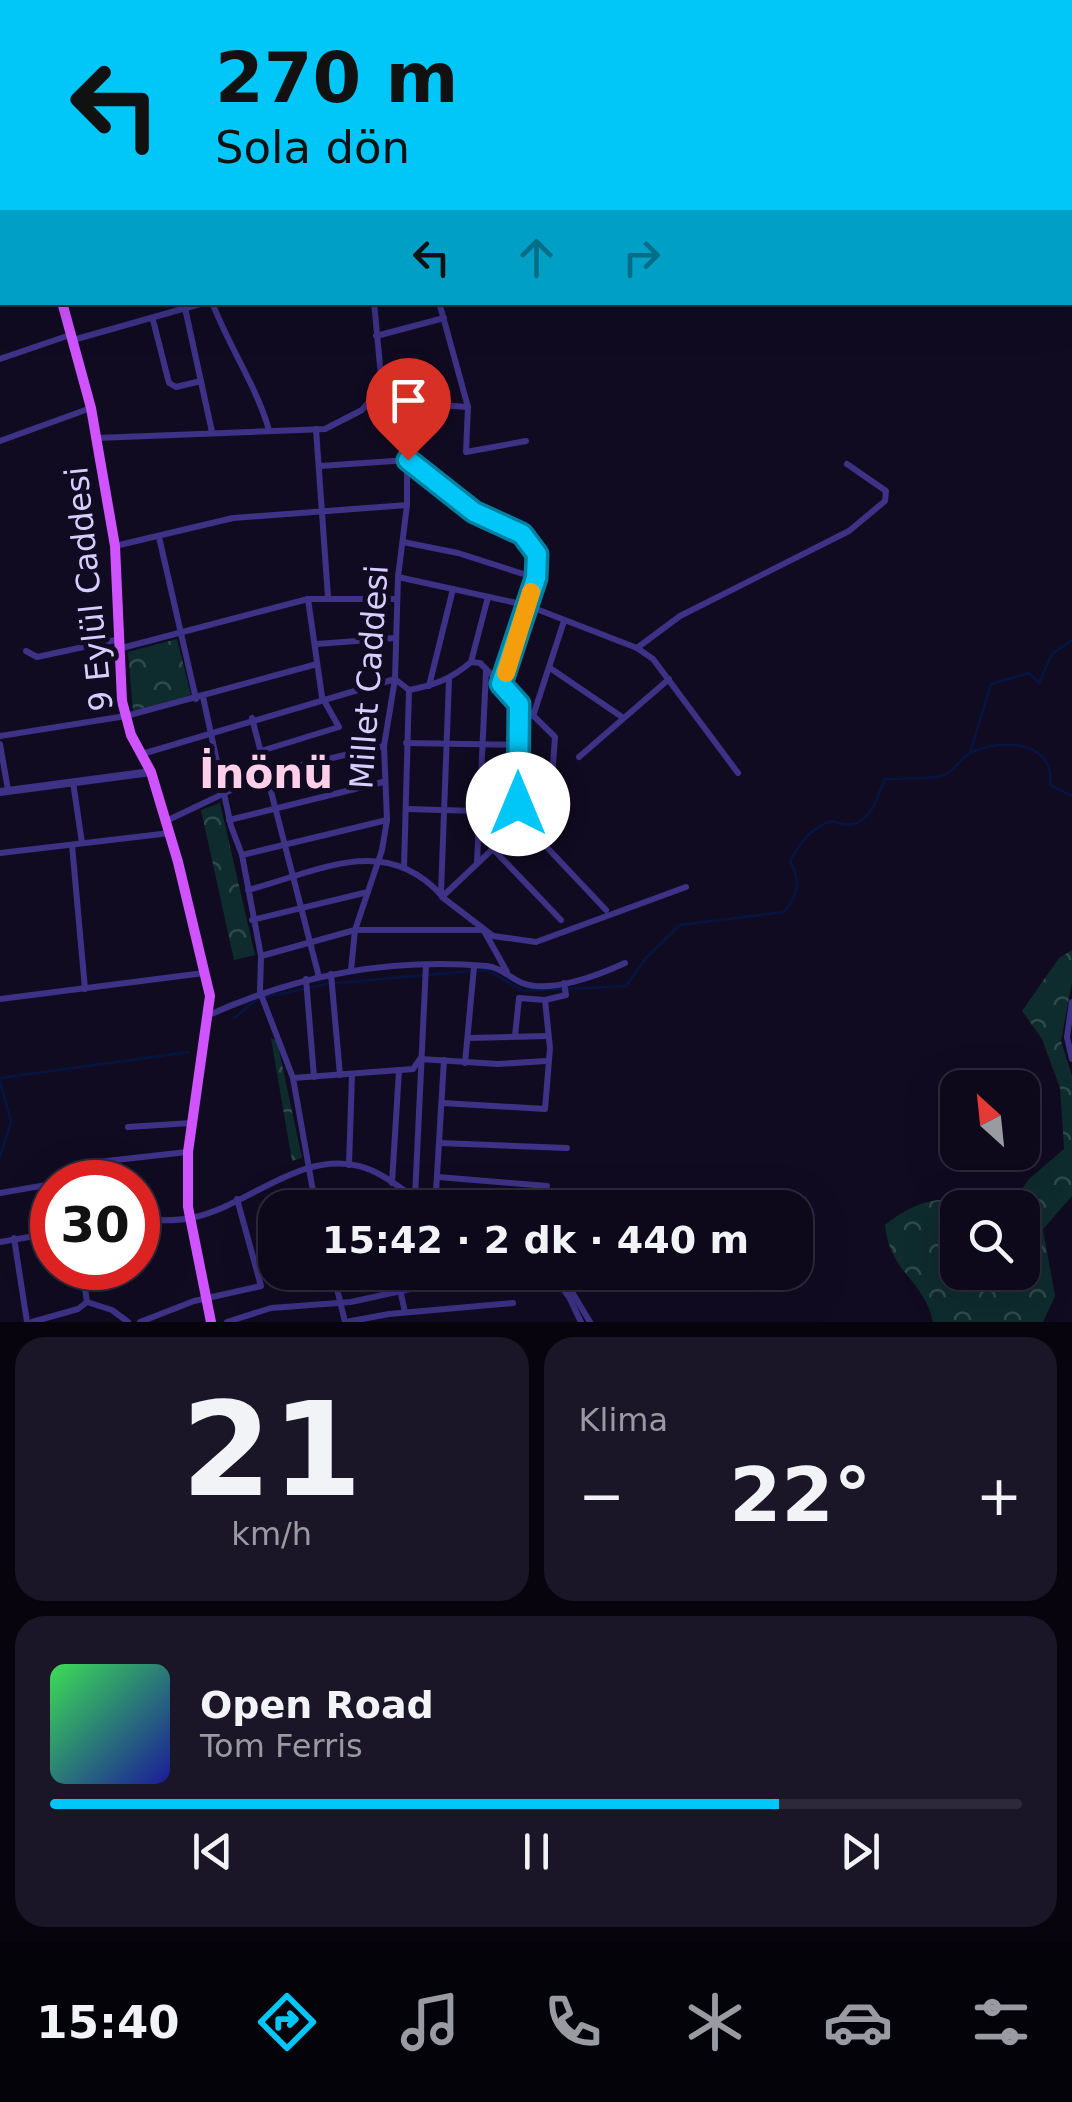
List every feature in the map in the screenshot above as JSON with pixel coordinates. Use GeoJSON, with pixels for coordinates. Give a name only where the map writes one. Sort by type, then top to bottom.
{"type":"FeatureCollection","features":[{"type":"Feature","properties":{"kind":"main road","name":"9 Eylül Caddesi"},"geometry":{"type":"LineString","coordinates":[[63,305],[91,408],[115,546],[117,645],[126,716],[170,833],[206,973],[208,1015],[188,1152],[190,1218],[210,1322]]}},
{"type":"Feature","properties":{"kind":"street"},"geometry":{"type":"LineString","coordinates":[[0,359],[154,320],[197,305]]}},
{"type":"Feature","properties":{"kind":"street"},"geometry":{"type":"LineString","coordinates":[[210,305],[260,397],[269,430]]}},
{"type":"Feature","properties":{"kind":"street","name":"Millet Caddesi"},"geometry":{"type":"LineString","coordinates":[[350,970],[356,930],[380,858],[387,820],[384,746],[395,679],[398,577],[407,505],[408,460],[382,388],[377,305]]}},
{"type":"Feature","properties":{"kind":"street"},"geometry":{"type":"LineString","coordinates":[[440,305],[468,408],[466,452],[526,440]]}},
{"type":"Feature","properties":{"kind":"street"},"geometry":{"type":"LineString","coordinates":[[185,308],[212,432]]}},
{"type":"Feature","properties":{"kind":"street"},"geometry":{"type":"LineString","coordinates":[[376,336],[444,318]]}},
{"type":"Feature","properties":{"kind":"street"},"geometry":{"type":"LineString","coordinates":[[154,320],[169,384],[176,387],[201,381]]}},
{"type":"Feature","properties":{"kind":"street"},"geometry":{"type":"LineString","coordinates":[[97,438],[316,429],[362,410],[382,388]]}},
{"type":"Feature","properties":{"kind":"street"},"geometry":{"type":"LineString","coordinates":[[388,407],[424,404],[468,408]]}},
{"type":"Feature","properties":{"kind":"street"},"geometry":{"type":"LineString","coordinates":[[0,441],[91,408]]}},
{"type":"Feature","properties":{"kind":"street"},"geometry":{"type":"LineString","coordinates":[[316,429],[328,598]]}},
{"type":"Feature","properties":{"kind":"street"},"geometry":{"type":"LineString","coordinates":[[320,466],[408,460],[474,512],[522,534],[537,554],[536,578],[501,684]]}},
{"type":"Feature","properties":{"kind":"street"},"geometry":{"type":"LineString","coordinates":[[638,648],[680,616],[849,531],[885,501],[886,490],[847,464]]}},
{"type":"Feature","properties":{"kind":"street"},"geometry":{"type":"LineString","coordinates":[[115,546],[232,518],[407,505]]}},
{"type":"Feature","properties":{"kind":"street"},"geometry":{"type":"LineString","coordinates":[[159,537],[229,820],[242,854],[261,956],[260,992],[292,1078],[312,1190]]}},
{"type":"Feature","properties":{"kind":"street"},"geometry":{"type":"LineString","coordinates":[[403,542],[458,553],[536,578]]}},
{"type":"Feature","properties":{"kind":"street"},"geometry":{"type":"LineString","coordinates":[[398,577],[526,605],[638,648],[669,679],[738,772]]}},
{"type":"Feature","properties":{"kind":"street"},"geometry":{"type":"LineString","coordinates":[[429,686],[453,589]]}},
{"type":"Feature","properties":{"kind":"street"},"geometry":{"type":"LineString","coordinates":[[141,754],[252,718],[395,679],[409,690],[450,680],[471,662],[488,597]]}},
{"type":"Feature","properties":{"kind":"street"},"geometry":{"type":"LineString","coordinates":[[261,751],[339,727],[322,698],[308,599]]}},
{"type":"Feature","properties":{"kind":"street"},"geometry":{"type":"LineString","coordinates":[[26,651],[36,657],[117,645],[308,599],[397,599]]}},
{"type":"Feature","properties":{"kind":"street"},"geometry":{"type":"LineString","coordinates":[[532,716],[564,621]]}},
{"type":"Feature","properties":{"kind":"street"},"geometry":{"type":"LineString","coordinates":[[317,644],[395,638]]}},
{"type":"Feature","properties":{"kind":"street"},"geometry":{"type":"LineString","coordinates":[[441,895],[550,794],[556,737],[486,670],[471,662]]}},
{"type":"Feature","properties":{"kind":"street"},"geometry":{"type":"LineString","coordinates":[[0,736],[126,716],[316,664]]}},
{"type":"Feature","properties":{"kind":"street"},"geometry":{"type":"LineString","coordinates":[[550,668],[622,717]]}},
{"type":"Feature","properties":{"kind":"street"},"geometry":{"type":"LineString","coordinates":[[477,864],[476,812],[486,670]]}},
{"type":"Feature","properties":{"kind":"street"},"geometry":{"type":"LineString","coordinates":[[579,758],[669,679]]}},
{"type":"Feature","properties":{"kind":"street"},"geometry":{"type":"LineString","coordinates":[[441,895],[450,680]]}},
{"type":"Feature","properties":{"kind":"street"},"geometry":{"type":"LineString","coordinates":[[404,868],[409,690]]}},
{"type":"Feature","properties":{"kind":"street"},"geometry":{"type":"LineString","coordinates":[[519,704],[523,822],[606,910]]}},
{"type":"Feature","properties":{"kind":"street"},"geometry":{"type":"LineString","coordinates":[[252,718],[318,977]]}},
{"type":"Feature","properties":{"kind":"street"},"geometry":{"type":"LineString","coordinates":[[406,742],[518,746]]}},
{"type":"Feature","properties":{"kind":"street"},"geometry":{"type":"LineString","coordinates":[[0,744],[4,791],[150,772]]}},
{"type":"Feature","properties":{"kind":"street"},"geometry":{"type":"LineString","coordinates":[[166,821],[267,773],[384,746]]}},
{"type":"Feature","properties":{"kind":"street"},"geometry":{"type":"LineString","coordinates":[[73,782],[82,843]]}},
{"type":"Feature","properties":{"kind":"street"},"geometry":{"type":"LineString","coordinates":[[229,820],[384,782]]}},
{"type":"Feature","properties":{"kind":"street"},"geometry":{"type":"LineString","coordinates":[[408,809],[476,812]]}},
{"type":"Feature","properties":{"kind":"street"},"geometry":{"type":"LineString","coordinates":[[242,854],[387,820]]}},
{"type":"Feature","properties":{"kind":"street"},"geometry":{"type":"LineString","coordinates":[[0,853],[170,833]]}},
{"type":"Feature","properties":{"kind":"street"},"geometry":{"type":"LineString","coordinates":[[72,844],[85,989]]}},
{"type":"Feature","properties":{"kind":"street"},"geometry":{"type":"LineString","coordinates":[[492,850],[560,920]]}},
{"type":"Feature","properties":{"kind":"street"},"geometry":{"type":"LineString","coordinates":[[248,890],[357,860],[380,858],[404,868],[483,930],[508,941],[536,942],[686,887]]}},
{"type":"Feature","properties":{"kind":"street"},"geometry":{"type":"LineString","coordinates":[[252,920],[368,892]]}},
{"type":"Feature","properties":{"kind":"street"},"geometry":{"type":"LineString","coordinates":[[261,956],[356,930],[483,930]]}},
{"type":"Feature","properties":{"kind":"street"},"geometry":{"type":"LineString","coordinates":[[483,930],[508,974]]}},
{"type":"Feature","properties":{"kind":"street"},"geometry":{"type":"LineString","coordinates":[[516,1036],[519,998],[545,1000],[625,963]]}},
{"type":"Feature","properties":{"kind":"street"},"geometry":{"type":"LineString","coordinates":[[208,1015],[260,992],[307,985],[318,977],[331,980],[350,970],[426,965],[474,970],[490,966],[524,984],[565,988]]}},
{"type":"Feature","properties":{"kind":"street"},"geometry":{"type":"LineString","coordinates":[[415,1190],[426,965]]}},
{"type":"Feature","properties":{"kind":"street"},"geometry":{"type":"LineString","coordinates":[[465,1063],[474,970]]}},
{"type":"Feature","properties":{"kind":"street"},"geometry":{"type":"LineString","coordinates":[[0,999],[206,973]]}},
{"type":"Feature","properties":{"kind":"street"},"geometry":{"type":"LineString","coordinates":[[331,980],[340,1075]]}},
{"type":"Feature","properties":{"kind":"street"},"geometry":{"type":"LineString","coordinates":[[307,985],[314,1077]]}},
{"type":"Feature","properties":{"kind":"street"},"geometry":{"type":"LineString","coordinates":[[443,1103],[545,1109],[550,1048],[545,1000]]}},
{"type":"Feature","properties":{"kind":"street"},"geometry":{"type":"LineString","coordinates":[[1072,1002],[1072,1058]]}},
{"type":"Feature","properties":{"kind":"street"},"geometry":{"type":"LineString","coordinates":[[468,1038],[547,1036]]}},
{"type":"Feature","properties":{"kind":"street"},"geometry":{"type":"LineString","coordinates":[[292,1078],[413,1069],[420,1059]]}},
{"type":"Feature","properties":{"kind":"street"},"geometry":{"type":"LineString","coordinates":[[420,1059],[465,1063],[546,1061]]}},
{"type":"Feature","properties":{"kind":"street"},"geometry":{"type":"LineString","coordinates":[[435,1190],[444,1060]]}},
{"type":"Feature","properties":{"kind":"street"},"geometry":{"type":"LineString","coordinates":[[392,1184],[399,1070]]}},
{"type":"Feature","properties":{"kind":"street"},"geometry":{"type":"LineString","coordinates":[[349,1165],[352,1074]]}},
{"type":"Feature","properties":{"kind":"street"},"geometry":{"type":"LineString","coordinates":[[128,1127],[191,1123]]}},
{"type":"Feature","properties":{"kind":"street"},"geometry":{"type":"LineString","coordinates":[[440,1143],[567,1148]]}},
{"type":"Feature","properties":{"kind":"street"},"geometry":{"type":"LineString","coordinates":[[116,1160],[188,1152]]}},
{"type":"Feature","properties":{"kind":"street"},"geometry":{"type":"LineString","coordinates":[[160,1220],[190,1218],[306,1168],[349,1165],[377,1174],[403,1190]]}},
{"type":"Feature","properties":{"kind":"street"},"geometry":{"type":"LineString","coordinates":[[438,1177],[548,1186]]}},
{"type":"Feature","properties":{"kind":"street"},"geometry":{"type":"LineString","coordinates":[[0,1193],[30,1188]]}},
{"type":"Feature","properties":{"kind":"street"},"geometry":{"type":"LineString","coordinates":[[140,1322],[194,1301],[260,1286],[237,1200]]}},
{"type":"Feature","properties":{"kind":"street"},"geometry":{"type":"LineString","coordinates":[[0,1242],[30,1236]]}},
{"type":"Feature","properties":{"kind":"street"},"geometry":{"type":"LineString","coordinates":[[14,1238],[30,1322],[65,1318],[88,1302]]}},
{"type":"Feature","properties":{"kind":"street"},"geometry":{"type":"LineString","coordinates":[[86,1290],[88,1302]]}},
{"type":"Feature","properties":{"kind":"street"},"geometry":{"type":"LineString","coordinates":[[337,1290],[346,1322],[405,1312],[513,1303]]}},
{"type":"Feature","properties":{"kind":"street"},"geometry":{"type":"LineString","coordinates":[[226,1322],[271,1308],[352,1302],[400,1290],[405,1312]]}},
{"type":"Feature","properties":{"kind":"street"},"geometry":{"type":"LineString","coordinates":[[565,1290],[580,1322]]}},
{"type":"Feature","properties":{"kind":"street"},"geometry":{"type":"LineString","coordinates":[[571,1290],[590,1322]]}},
{"type":"Feature","properties":{"kind":"street"},"geometry":{"type":"LineString","coordinates":[[88,1302],[112,1310],[128,1322]]}},
{"type":"Feature","properties":{"kind":"green space"},"geometry":{"type":"Polygon","coordinates":[[[177,639],[191,695],[133,711],[128,652],[177,639]]]}},
{"type":"Feature","properties":{"kind":"green space"},"geometry":{"type":"Polygon","coordinates":[[[220,803],[255,955],[234,960],[201,810],[220,803]]]}},
{"type":"Feature","properties":{"kind":"green space"},"geometry":{"type":"Polygon","coordinates":[[[1072,950],[1072,982],[1061,1041],[1072,1076],[1072,1196],[1043,1229],[1055,1296],[1043,1322],[933,1322],[929,1307],[893,1255],[885,1225],[919,1204],[940,1201],[940,1290],[1040,1290],[1040,1190],[1021,1190],[1064,1149],[1060,1088],[1042,1039],[1022,1011],[1059,958],[1072,950]]]}},
{"type":"Feature","properties":{"kind":"green space"},"geometry":{"type":"Polygon","coordinates":[[[271,1038],[277,1041],[302,1158],[292,1161],[271,1038]]]}},
{"type":"Feature","properties":{"kind":"waterway"},"geometry":{"type":"LineString","coordinates":[[970,753],[991,684],[1029,673],[1039,683],[1052,654],[1072,640]]}},
{"type":"Feature","properties":{"kind":"waterway"},"geometry":{"type":"LineString","coordinates":[[478,971],[487,970],[523,991],[626,986],[646,958],[680,925],[784,912],[797,888],[790,861],[802,842],[818,827],[832,821],[861,821],[872,808],[885,779],[941,776],[984,748],[1011,745],[1035,751],[1049,770],[1050,785],[1072,796]]}},
{"type":"Feature","properties":{"kind":"waterway"},"geometry":{"type":"LineString","coordinates":[[265,997],[327,984],[470,971]]}},
{"type":"Feature","properties":{"kind":"waterway"},"geometry":{"type":"LineString","coordinates":[[234,1018],[257,999]]}},
{"type":"Feature","properties":{"kind":"waterway"},"geometry":{"type":"LineString","coordinates":[[0,1078],[189,1052]]}},
{"type":"Feature","properties":{"kind":"waterway"},"geometry":{"type":"LineString","coordinates":[[0,1081],[11,1122],[0,1157]]}},
{"type":"Feature","properties":{"kind":"slow traffic"},"geometry":{"type":"LineString","coordinates":[[506,673],[531,592]]}},
{"type":"Feature","properties":{"kind":"district","name":"İnönü"},"geometry":{"type":"Point","coordinates":[266,773]}},
{"type":"Feature","properties":{"kind":"route"},"geometry":{"type":"LineString","coordinates":[[408,460],[474,512],[522,534],[537,554],[536,578],[501,684],[519,704],[518,804]]}}]}
